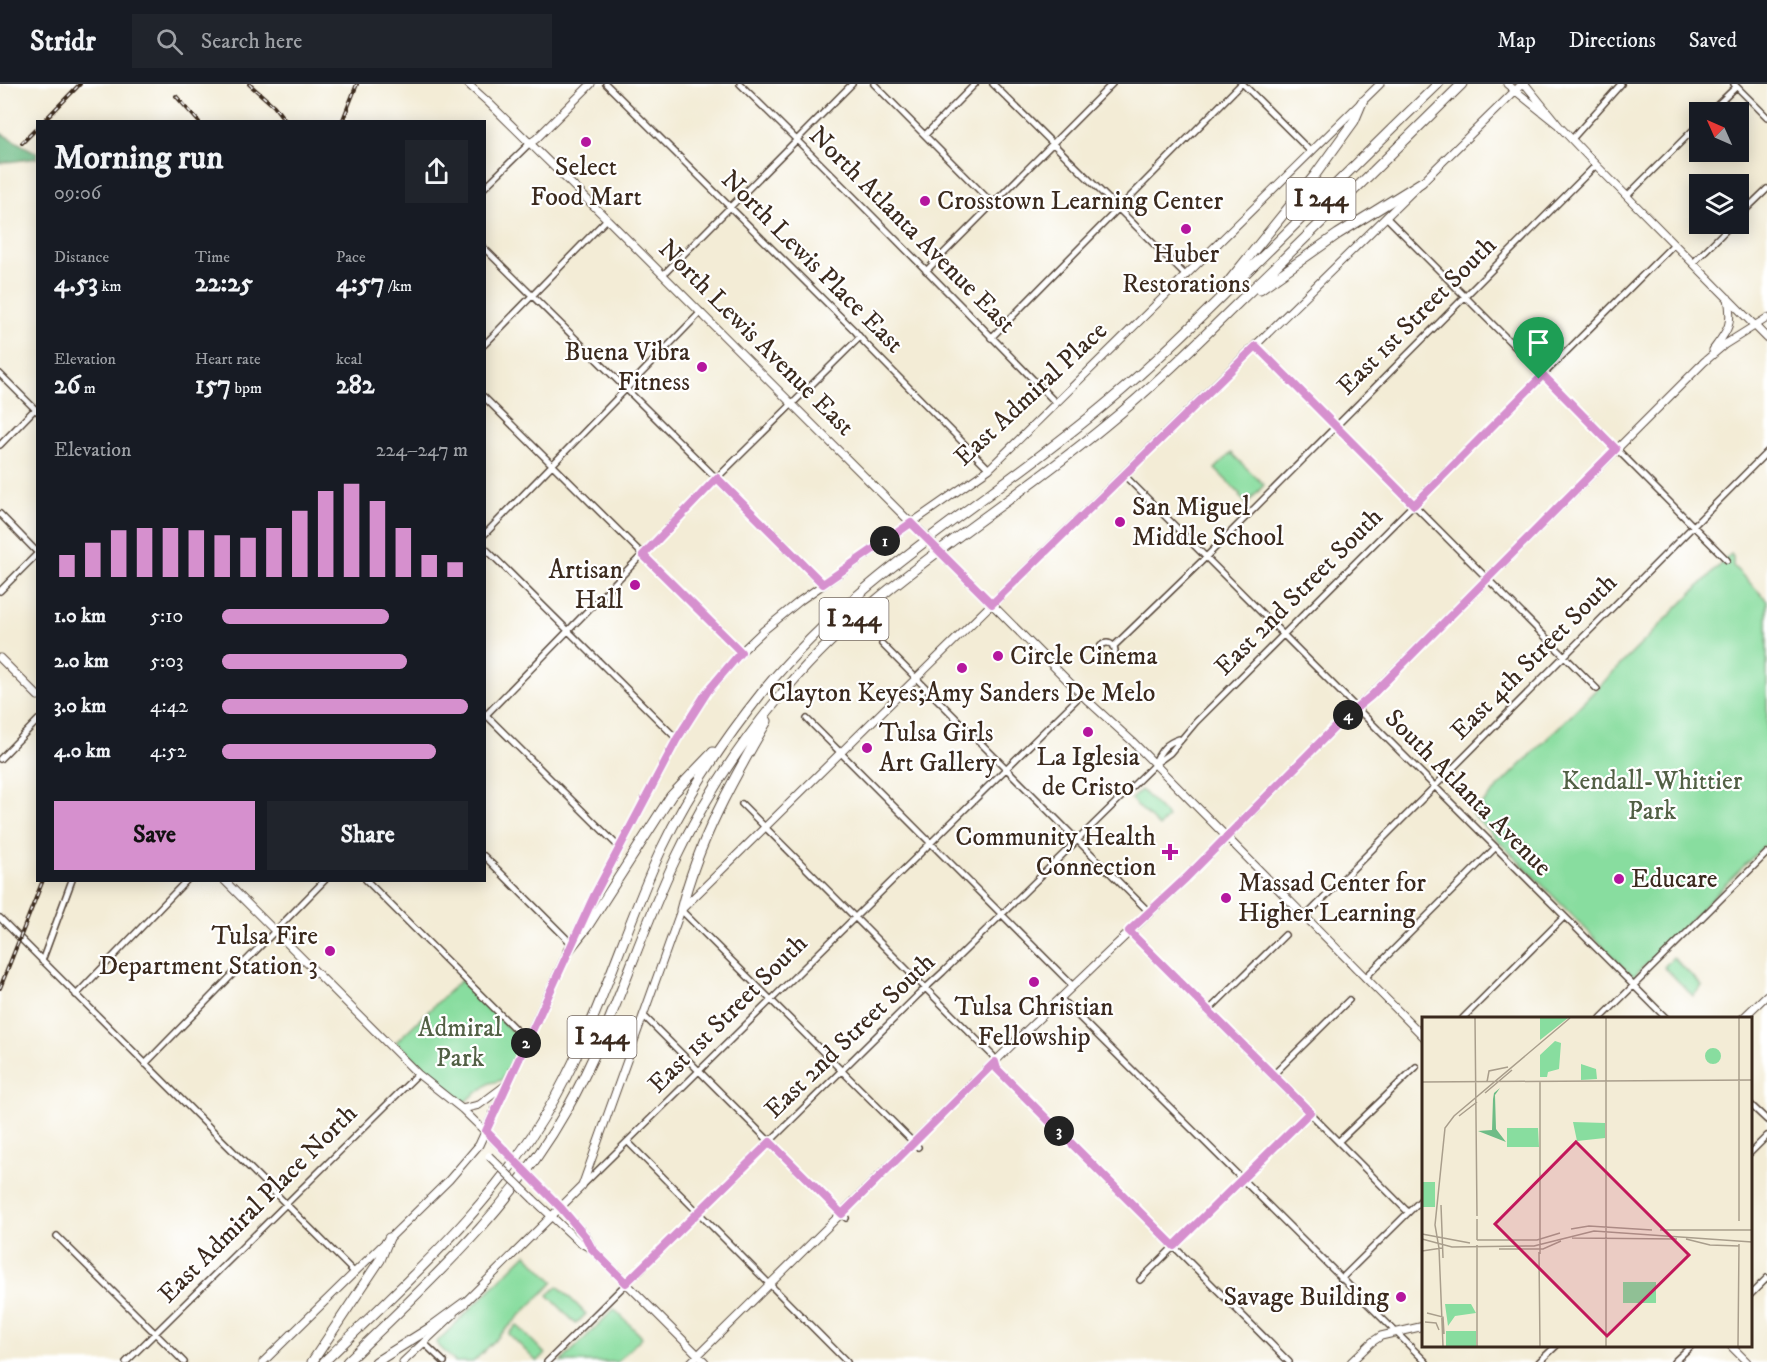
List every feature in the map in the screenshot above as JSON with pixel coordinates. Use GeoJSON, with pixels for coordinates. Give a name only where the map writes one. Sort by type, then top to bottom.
{"type":"FeatureCollection","features":[{"type":"Feature","properties":{"kind":"highway","name":"I 244"},"geometry":{"type":"LineString","coordinates":[[324,1362],[464,1223],[488,1196],[534,1133],[574,1060],[663,846],[729,736],[785,665],[853,598],[935,533],[1071,433],[1139,376],[1438,84]]}},
{"type":"Feature","properties":{"kind":"highway","name":"I 244"},"geometry":{"type":"LineString","coordinates":[[347,1362],[466,1244],[515,1190],[536,1160],[570,1105],[587,1072],[654,908],[692,827],[737,752],[785,690],[836,635],[879,597],[1092,437],[1162,376],[1462,84]]}},
{"type":"Feature","properties":{"kind":"highway"},"geometry":{"type":"LineString","coordinates":[[1204,314],[1271,227],[1315,175],[1354,121],[1362,102]]}},
{"type":"Feature","properties":{"kind":"highway"},"geometry":{"type":"LineString","coordinates":[[1238,304],[1338,234],[1422,182]]}},
{"type":"Feature","properties":{"kind":"highway"},"geometry":{"type":"LineString","coordinates":[[681,910],[722,798],[785,690]]}},
{"type":"Feature","properties":{"kind":"highway"},"geometry":{"type":"LineString","coordinates":[[570,947],[587,927],[671,796],[729,736]]}},
{"type":"Feature","properties":{"kind":"highway"},"geometry":{"type":"LineString","coordinates":[[312,1362],[380,1260],[389,1238]]}},
{"type":"Feature","properties":{"kind":"highway"},"geometry":{"type":"LineString","coordinates":[[376,1362],[430,1328],[464,1303]]}},
{"type":"Feature","properties":{"kind":"main road","name":"North Lewis Avenue East"},"geometry":{"type":"LineString","coordinates":[[468,84],[701,312],[946,559],[1155,764],[1422,1035]]}},
{"type":"Feature","properties":{"kind":"main road","name":"North Lewis Avenue East"},"geometry":{"type":"LineString","coordinates":[[474,84],[489,103]]}},
{"type":"Feature","properties":{"kind":"main road"},"geometry":{"type":"LineString","coordinates":[[530,143],[591,84]]}},
{"type":"Feature","properties":{"kind":"main road","name":"East Admiral Place"},"geometry":{"type":"LineString","coordinates":[[263,1362],[449,1180],[479,1145],[570,947],[677,739],[707,692],[741,652],[780,617],[823,584],[989,469],[1380,84]]}},
{"type":"Feature","properties":{"kind":"main road"},"geometry":{"type":"LineString","coordinates":[[1507,84],[1559,126]]}},
{"type":"Feature","properties":{"kind":"main road"},"geometry":{"type":"LineString","coordinates":[[582,1186],[681,910],[1523,84],[1596,165],[1767,338]]}},
{"type":"Feature","properties":{"kind":"main road"},"geometry":{"type":"LineString","coordinates":[[1704,362],[1726,334],[1731,314],[1728,298]]}},
{"type":"Feature","properties":{"kind":"main road"},"geometry":{"type":"LineString","coordinates":[[692,1362],[916,1145],[1072,986],[1227,838],[1704,362],[1724,345],[1767,318]]}},
{"type":"Feature","properties":{"kind":"main road"},"geometry":{"type":"LineString","coordinates":[[0,658],[36,694]]}},
{"type":"Feature","properties":{"kind":"main road"},"geometry":{"type":"LineString","coordinates":[[226,882],[418,1074],[462,1109],[542,1187],[585,1236],[592,1249]]}},
{"type":"Feature","properties":{"kind":"main road"},"geometry":{"type":"LineString","coordinates":[[1744,1017],[1767,994]]}},
{"type":"Feature","properties":{"kind":"main road"},"geometry":{"type":"LineString","coordinates":[[462,1109],[479,1105],[507,1084]]}},
{"type":"Feature","properties":{"kind":"main road"},"geometry":{"type":"LineString","coordinates":[[479,1145],[551,1217],[579,1242],[592,1249],[705,1362]]}},
{"type":"Feature","properties":{"kind":"main road","name":"East 1st Street South"},"geometry":{"type":"LineString","coordinates":[[403,1362],[442,1327],[582,1186]]}},
{"type":"Feature","properties":{"kind":"main road"},"geometry":{"type":"LineString","coordinates":[[1352,1362],[1377,1338],[1422,1326]]}},
{"type":"Feature","properties":{"kind":"main road"},"geometry":{"type":"LineString","coordinates":[[1732,1347],[1748,1362]]}},
{"type":"Feature","properties":{"kind":"street","name":"North Lewis Place East"},"geometry":{"type":"LineString","coordinates":[[606,84],[989,469]]}},
{"type":"Feature","properties":{"kind":"street","name":"North Atlanta Avenue East"},"geometry":{"type":"LineString","coordinates":[[740,84],[1056,403]]}},
{"type":"Feature","properties":{"kind":"street"},"geometry":{"type":"LineString","coordinates":[[663,275],[852,84]]}},
{"type":"Feature","properties":{"kind":"street"},"geometry":{"type":"LineString","coordinates":[[874,84],[993,204]]}},
{"type":"Feature","properties":{"kind":"street"},"geometry":{"type":"LineString","coordinates":[[925,135],[975,84]]}},
{"type":"Feature","properties":{"kind":"street"},"geometry":{"type":"LineString","coordinates":[[993,84],[1186,276]]}},
{"type":"Feature","properties":{"kind":"street"},"geometry":{"type":"LineString","coordinates":[[926,271],[1112,84]]}},
{"type":"Feature","properties":{"kind":"street"},"geometry":{"type":"LineString","coordinates":[[991,338],[1242,84],[1311,152]]}},
{"type":"Feature","properties":{"kind":"street"},"geometry":{"type":"LineString","coordinates":[[1572,139],[1621,84]]}},
{"type":"Feature","properties":{"kind":"street"},"geometry":{"type":"LineString","coordinates":[[1719,102],[1735,85],[1767,117]]}},
{"type":"Feature","properties":{"kind":"street"},"geometry":{"type":"LineString","coordinates":[[1627,196],[1689,134]]}},
{"type":"Feature","properties":{"kind":"street"},"geometry":{"type":"LineString","coordinates":[[486,186],[530,143]]}},
{"type":"Feature","properties":{"kind":"street","name":"East 1st Street South"},"geometry":{"type":"LineString","coordinates":[[1113,647],[1596,165]]}},
{"type":"Feature","properties":{"kind":"street"},"geometry":{"type":"LineString","coordinates":[[1749,206],[1767,189]]}},
{"type":"Feature","properties":{"kind":"street"},"geometry":{"type":"LineString","coordinates":[[1386,218],[1727,560]]}},
{"type":"Feature","properties":{"kind":"street"},"geometry":{"type":"LineString","coordinates":[[486,343],[607,219]]}},
{"type":"Feature","properties":{"kind":"street"},"geometry":{"type":"LineString","coordinates":[[1693,263],[1722,234]]}},
{"type":"Feature","properties":{"kind":"street","name":"East 2nd Street South"},"geometry":{"type":"LineString","coordinates":[[548,1362],[925,988],[1155,764],[1160,751],[1168,743],[1181,738],[1674,244]]}},
{"type":"Feature","properties":{"kind":"street"},"geometry":{"type":"LineString","coordinates":[[486,250],[823,584]]}},
{"type":"Feature","properties":{"kind":"street"},"geometry":{"type":"LineString","coordinates":[[486,532],[701,312]]}},
{"type":"Feature","properties":{"kind":"street"},"geometry":{"type":"LineString","coordinates":[[486,714],[717,478],[860,337]]}},
{"type":"Feature","properties":{"kind":"street"},"geometry":{"type":"LineString","coordinates":[[1256,346],[1597,689]]}},
{"type":"Feature","properties":{"kind":"street"},"geometry":{"type":"LineString","coordinates":[[0,374],[36,410],[0,445]]}},
{"type":"Feature","properties":{"kind":"street"},"geometry":{"type":"LineString","coordinates":[[486,399],[741,652]]}},
{"type":"Feature","properties":{"kind":"street","name":"East 4th Street South"},"geometry":{"type":"LineString","coordinates":[[1305,917],[1767,452]]}},
{"type":"Feature","properties":{"kind":"street","name":"South Atlanta Avenue"},"geometry":{"type":"LineString","coordinates":[[1124,474],[1665,1017]]}},
{"type":"Feature","properties":{"kind":"street"},"geometry":{"type":"LineString","coordinates":[[0,514],[36,552]]}},
{"type":"Feature","properties":{"kind":"street"},"geometry":{"type":"LineString","coordinates":[[486,549],[677,739]]}},
{"type":"Feature","properties":{"kind":"street"},"geometry":{"type":"LineString","coordinates":[[0,591],[36,554]]}},
{"type":"Feature","properties":{"kind":"street"},"geometry":{"type":"LineString","coordinates":[[882,644],[1149,912]]}},
{"type":"Feature","properties":{"kind":"street","name":"East 1st Street South"},"geometry":{"type":"LineString","coordinates":[[582,1186],[1082,694]]}},
{"type":"Feature","properties":{"kind":"street"},"geometry":{"type":"LineString","coordinates":[[486,716],[620,848]]}},
{"type":"Feature","properties":{"kind":"street"},"geometry":{"type":"LineString","coordinates":[[807,718],[1072,986]]}},
{"type":"Feature","properties":{"kind":"street"},"geometry":{"type":"LineString","coordinates":[[0,759],[36,722]]}},
{"type":"Feature","properties":{"kind":"street"},"geometry":{"type":"LineString","coordinates":[[742,804],[993,1056],[997,1069],[1289,1362]]}},
{"type":"Feature","properties":{"kind":"street"},"geometry":{"type":"LineString","coordinates":[[1365,978],[1495,848]]}},
{"type":"Feature","properties":{"kind":"street"},"geometry":{"type":"LineString","coordinates":[[1602,1017],[1766,856]]}},
{"type":"Feature","properties":{"kind":"street"},"geometry":{"type":"LineString","coordinates":[[486,858],[570,947]]}},
{"type":"Feature","properties":{"kind":"street"},"geometry":{"type":"LineString","coordinates":[[42,961],[71,882]]}},
{"type":"Feature","properties":{"kind":"street"},"geometry":{"type":"LineString","coordinates":[[76,995],[185,882]]}},
{"type":"Feature","properties":{"kind":"street"},"geometry":{"type":"LineString","coordinates":[[146,1064],[323,882]]}},
{"type":"Feature","properties":{"kind":"street"},"geometry":{"type":"LineString","coordinates":[[368,882],[527,1041]]}},
{"type":"Feature","properties":{"kind":"street"},"geometry":{"type":"LineString","coordinates":[[681,910],[916,1145]]}},
{"type":"Feature","properties":{"kind":"street"},"geometry":{"type":"LineString","coordinates":[[1464,1017],[1564,917]]}},
{"type":"Feature","properties":{"kind":"street"},"geometry":{"type":"LineString","coordinates":[[0,918],[354,1272]]}},
{"type":"Feature","properties":{"kind":"street"},"geometry":{"type":"LineString","coordinates":[[1129,931],[1408,1212]]}},
{"type":"Feature","properties":{"kind":"street"},"geometry":{"type":"LineString","coordinates":[[1209,1010],[1285,935]]}},
{"type":"Feature","properties":{"kind":"street"},"geometry":{"type":"LineString","coordinates":[[1060,998],[1426,1362]]}},
{"type":"Feature","properties":{"kind":"street"},"geometry":{"type":"LineString","coordinates":[[1273,1075],[1349,1000]]}},
{"type":"Feature","properties":{"kind":"street"},"geometry":{"type":"LineString","coordinates":[[643,1015],[844,1216]]}},
{"type":"Feature","properties":{"kind":"street"},"geometry":{"type":"LineString","coordinates":[[1339,1142],[1416,1067]]}},
{"type":"Feature","properties":{"kind":"street","name":"East Admiral Place North"},"geometry":{"type":"LineString","coordinates":[[126,1362],[418,1074]]}},
{"type":"Feature","properties":{"kind":"street"},"geometry":{"type":"LineString","coordinates":[[1752,1106],[1767,1120]]}},
{"type":"Feature","properties":{"kind":"street"},"geometry":{"type":"LineString","coordinates":[[1140,1280],[1310,1112]]}},
{"type":"Feature","properties":{"kind":"street"},"geometry":{"type":"LineString","coordinates":[[1752,1151],[1767,1136]]}},
{"type":"Feature","properties":{"kind":"street"},"geometry":{"type":"LineString","coordinates":[[628,1142],[847,1362]]}},
{"type":"Feature","properties":{"kind":"street"},"geometry":{"type":"LineString","coordinates":[[1341,1279],[1422,1199]]}},
{"type":"Feature","properties":{"kind":"street"},"geometry":{"type":"LineString","coordinates":[[57,1236],[184,1362]]}},
{"type":"Feature","properties":{"kind":"street"},"geometry":{"type":"LineString","coordinates":[[1752,1293],[1767,1278]]}},
{"type":"Feature","properties":{"kind":"street"},"geometry":{"type":"LineString","coordinates":[[424,1343],[444,1362]]}},
{"type":"Feature","properties":{"kind":"street"},"geometry":{"type":"LineString","coordinates":[[1539,1362],[1555,1347]]}},
{"type":"Feature","properties":{"kind":"street"},"geometry":{"type":"LineString","coordinates":[[1674,1362],[1690,1347]]}},
{"type":"Feature","properties":{"kind":"green space"},"geometry":{"type":"Polygon","coordinates":[[[0,133],[36,152],[36,158],[0,163],[0,133]]]}},
{"type":"Feature","properties":{"kind":"green space"},"geometry":{"type":"Polygon","coordinates":[[[1231,453],[1264,485],[1247,504],[1215,469],[1231,453]]]}},
{"type":"Feature","properties":{"kind":"green space","name":"Kendall-Whittier Park"},"geometry":{"type":"Polygon","coordinates":[[[1731,554],[1733,566],[1767,600],[1767,843],[1633,977],[1472,814],[1731,554]]]}},
{"type":"Feature","properties":{"kind":"green space"},"geometry":{"type":"Polygon","coordinates":[[[1141,790],[1168,817],[1159,827],[1131,799],[1141,790]]]}},
{"type":"Feature","properties":{"kind":"green space"},"geometry":{"type":"Polygon","coordinates":[[[1673,957],[1702,986],[1693,996],[1664,967],[1673,957]]]}},
{"type":"Feature","properties":{"kind":"green space","name":"Admiral Park"},"geometry":{"type":"Polygon","coordinates":[[[461,980],[517,1036],[519,1047],[502,1080],[490,1083],[463,1103],[396,1042],[461,980]]]}},
{"type":"Feature","properties":{"kind":"green space"},"geometry":{"type":"Polygon","coordinates":[[[526,1254],[554,1282],[473,1362],[455,1362],[436,1343],[526,1254]]]}},
{"type":"Feature","properties":{"kind":"green space"},"geometry":{"type":"Polygon","coordinates":[[[558,1286],[586,1314],[576,1324],[548,1295],[558,1286]]]}},
{"type":"Feature","properties":{"kind":"green space"},"geometry":{"type":"Polygon","coordinates":[[[614,1309],[642,1337],[617,1362],[561,1362],[614,1309]]]}},
{"type":"Feature","properties":{"kind":"green space"},"geometry":{"type":"Polygon","coordinates":[[[517,1325],[545,1354],[537,1362],[509,1334],[517,1325]]]}},
{"type":"Feature","properties":{"kind":"railway"},"geometry":{"type":"LineString","coordinates":[[45,120],[80,84]]}},
{"type":"Feature","properties":{"kind":"railway"},"geometry":{"type":"LineString","coordinates":[[249,84],[274,106],[284,120]]}},
{"type":"Feature","properties":{"kind":"railway"},"geometry":{"type":"LineString","coordinates":[[343,120],[357,84]]}},
{"type":"Feature","properties":{"kind":"railway"},"geometry":{"type":"LineString","coordinates":[[176,96],[197,120]]}},
{"type":"Feature","properties":{"kind":"railway"},"geometry":{"type":"LineString","coordinates":[[22,143],[36,129]]}},
{"type":"Feature","properties":{"kind":"railway"},"geometry":{"type":"LineString","coordinates":[[0,988],[42,882]]}},
{"type":"Feature","properties":{"kind":"place","name":"Select Food Mart"},"geometry":{"type":"Point","coordinates":[586,142]}},
{"type":"Feature","properties":{"kind":"place","name":"Crosstown Learning Center"},"geometry":{"type":"Point","coordinates":[925,201]}},
{"type":"Feature","properties":{"kind":"place","name":"Huber Restorations"},"geometry":{"type":"Point","coordinates":[1186,229]}},
{"type":"Feature","properties":{"kind":"place","name":"Buena Vibra Fitness"},"geometry":{"type":"Point","coordinates":[702,367]}},
{"type":"Feature","properties":{"kind":"place","name":"San Miguel Middle School"},"geometry":{"type":"Point","coordinates":[1120,522]}},
{"type":"Feature","properties":{"kind":"place","name":"Artisan Hall"},"geometry":{"type":"Point","coordinates":[635,585]}},
{"type":"Feature","properties":{"kind":"place","name":"Circle Cinema"},"geometry":{"type":"Point","coordinates":[998,656]}},
{"type":"Feature","properties":{"kind":"place","name":"Clayton Keyes;Amy Sanders De Melo"},"geometry":{"type":"Point","coordinates":[962,668]}},
{"type":"Feature","properties":{"kind":"place","name":"La Iglesia de Cristo"},"geometry":{"type":"Point","coordinates":[1088,732]}},
{"type":"Feature","properties":{"kind":"place","name":"Tulsa Girls Art Gallery"},"geometry":{"type":"Point","coordinates":[867,748]}},
{"type":"Feature","properties":{"kind":"place","name":"Community Health Connection"},"geometry":{"type":"Point","coordinates":[1170,852]}},
{"type":"Feature","properties":{"kind":"place","name":"Educare"},"geometry":{"type":"Point","coordinates":[1619,879]}},
{"type":"Feature","properties":{"kind":"place","name":"Massad Center for Higher Learning"},"geometry":{"type":"Point","coordinates":[1226,898]}},
{"type":"Feature","properties":{"kind":"place","name":"Tulsa Fire Department Station 3"},"geometry":{"type":"Point","coordinates":[330,951]}},
{"type":"Feature","properties":{"kind":"place","name":"Tulsa Christian Fellowship"},"geometry":{"type":"Point","coordinates":[1034,982]}},
{"type":"Feature","properties":{"kind":"place","name":"Savage Building"},"geometry":{"type":"Point","coordinates":[1401,1297]}},
{"type":"Feature","properties":{"kind":"route"},"geometry":{"type":"LineString","coordinates":[[1256,346],[1414,505],[1539,379],[1543,375],[1616,449],[1371,696],[1342,720],[1186,878],[1129,931],[1310,1112],[1174,1246],[997,1069],[995,1062],[842,1214],[770,1142],[626,1283],[592,1249],[585,1236],[542,1187],[486,1131],[595,894],[677,739],[707,692],[741,652],[643,555],[717,478],[823,584],[911,523],[992,604],[1256,346]]}}]}
